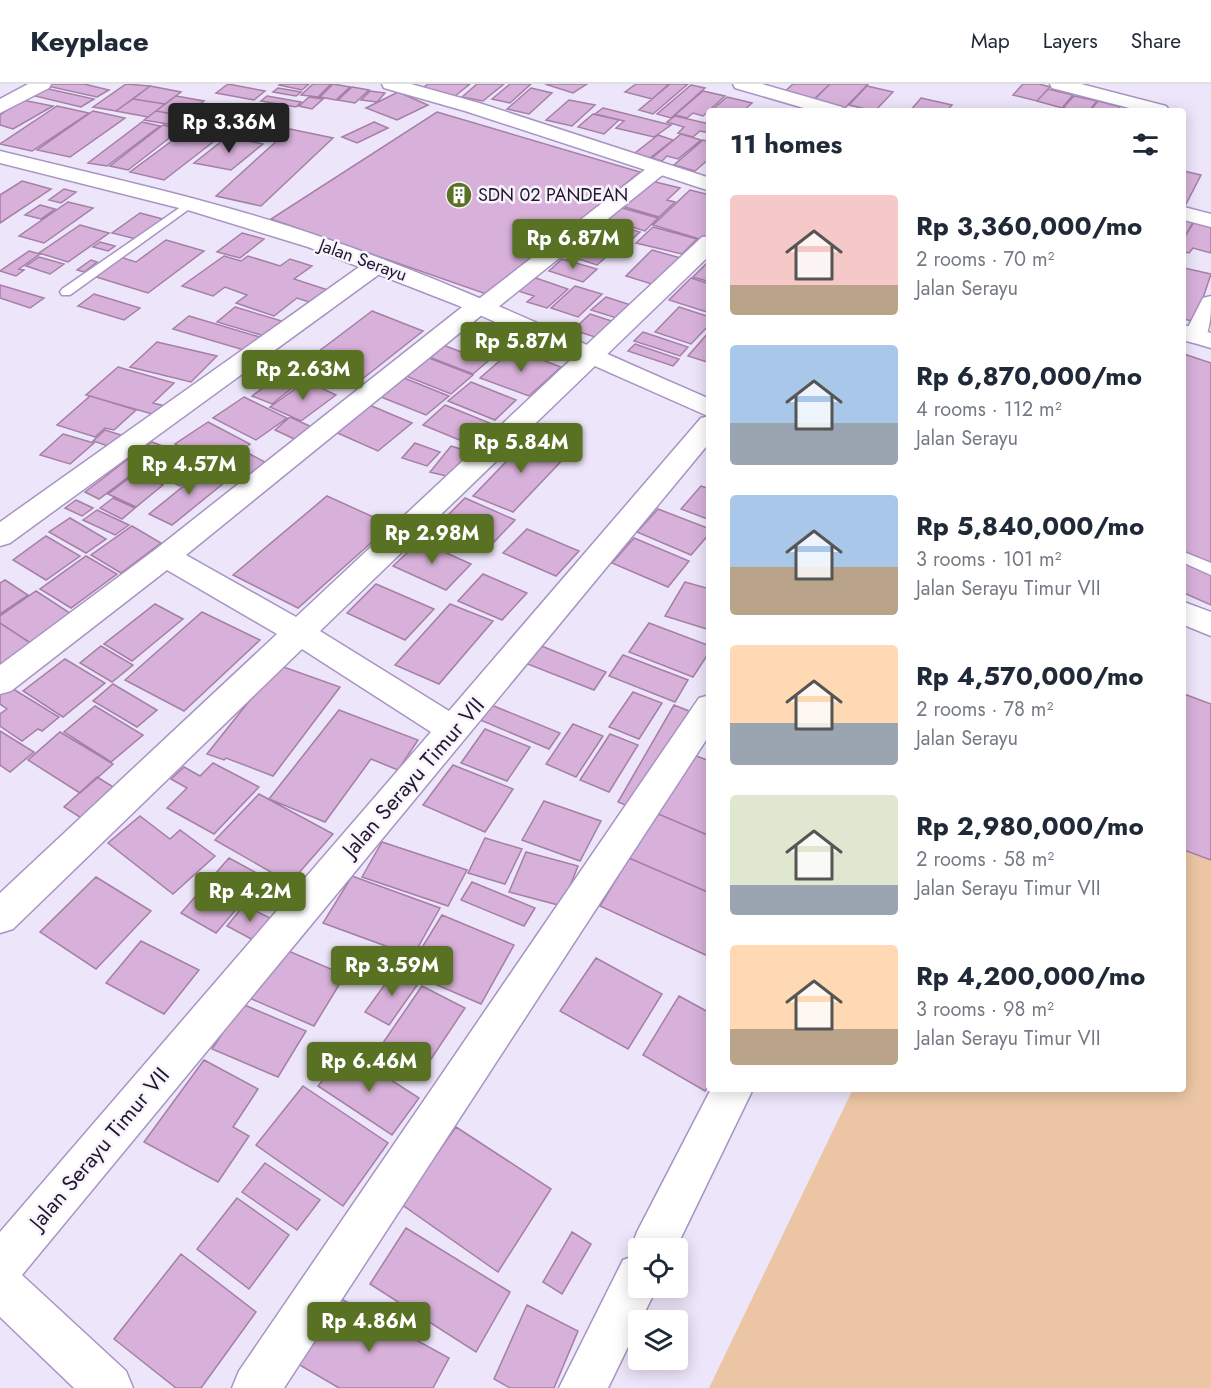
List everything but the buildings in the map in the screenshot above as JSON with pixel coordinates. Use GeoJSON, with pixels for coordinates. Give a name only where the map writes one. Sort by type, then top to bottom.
{"type":"FeatureCollection","features":[{"type":"Feature","properties":{"kind":"street"},"geometry":{"type":"LineString","coordinates":[[0,106],[42,84]]}},
{"type":"Feature","properties":{"kind":"street"},"geometry":{"type":"LineString","coordinates":[[391,84],[472,107],[706,184]]}},
{"type":"Feature","properties":{"kind":"street"},"geometry":{"type":"LineString","coordinates":[[742,84],[825,108]]}},
{"type":"Feature","properties":{"kind":"street"},"geometry":{"type":"LineString","coordinates":[[1059,84],[1151,108]]}},
{"type":"Feature","properties":{"kind":"street","name":"Jalan Serayu"},"geometry":{"type":"LineString","coordinates":[[0,157],[188,205],[315,242],[482,306],[706,407]]}},
{"type":"Feature","properties":{"kind":"street"},"geometry":{"type":"LineString","coordinates":[[0,682],[166,556],[658,169]]}},
{"type":"Feature","properties":{"kind":"street"},"geometry":{"type":"LineString","coordinates":[[1186,214],[1211,221]]}},
{"type":"Feature","properties":{"kind":"street"},"geometry":{"type":"LineString","coordinates":[[0,917],[706,246]]}},
{"type":"Feature","properties":{"kind":"street"},"geometry":{"type":"LineString","coordinates":[[0,536],[377,265]]}},
{"type":"Feature","properties":{"kind":"street"},"geometry":{"type":"LineString","coordinates":[[1196,336],[1211,303]]}},
{"type":"Feature","properties":{"kind":"street","name":"Jalan Serayu Timur VII"},"geometry":{"type":"LineString","coordinates":[[0,1267],[233,987],[454,730],[706,429]]}},
{"type":"Feature","properties":{"kind":"street"},"geometry":{"type":"LineString","coordinates":[[166,556],[299,633],[454,730]]}},
{"type":"Feature","properties":{"kind":"street"},"geometry":{"type":"LineString","coordinates":[[1186,614],[1211,625]]}},
{"type":"Feature","properties":{"kind":"street"},"geometry":{"type":"LineString","coordinates":[[256,1388],[706,713]]}},
{"type":"Feature","properties":{"kind":"street"},"geometry":{"type":"LineString","coordinates":[[658,1238],[731,1092]]}},
{"type":"Feature","properties":{"kind":"street"},"geometry":{"type":"LineString","coordinates":[[0,1286],[109,1388]]}},
{"type":"Feature","properties":{"kind":"street"},"geometry":{"type":"LineString","coordinates":[[583,1388],[628,1298]]}},
{"type":"Feature","properties":{"kind":"lane"},"geometry":{"type":"LineString","coordinates":[[66,292],[188,205]]}},
{"type":"Feature","properties":{"kind":"lane"},"geometry":{"type":"LineString","coordinates":[[1186,557],[1211,569]]}},
{"type":"Feature","properties":{"kind":"shaded area"},"geometry":{"type":"Polygon","coordinates":[[[1186,837],[1211,847],[1211,1388],[709,1388],[852,1092],[1186,1092],[1186,837]]]}},
{"type":"Feature","properties":{"kind":"place","name":"SDN 02 PANDEAN"},"geometry":{"type":"Point","coordinates":[459,195]}}]}
